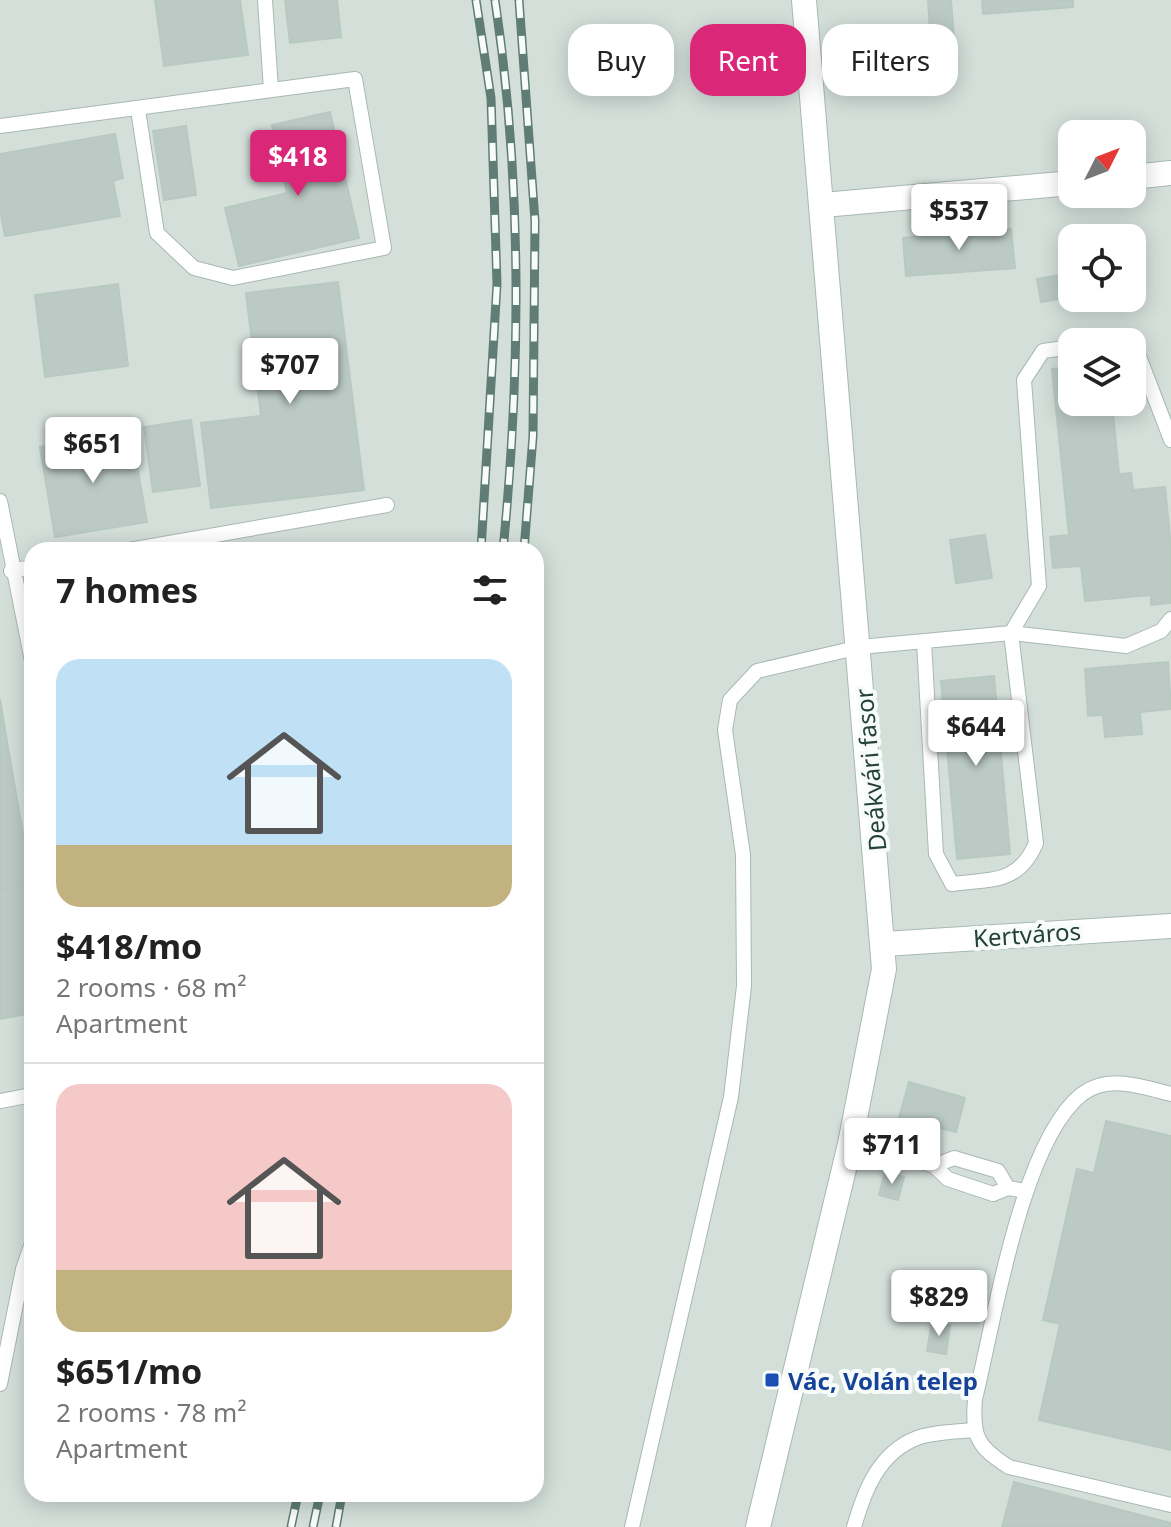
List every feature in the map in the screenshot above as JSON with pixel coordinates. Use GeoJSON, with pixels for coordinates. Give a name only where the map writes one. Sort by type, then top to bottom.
{"type":"FeatureCollection","features":[{"type":"Feature","properties":{"kind":"street","name":"Deákvári fasor"},"geometry":{"type":"LineString","coordinates":[[758,1527],[850,1144],[880,998],[884,944],[804,0]]}},
{"type":"Feature","properties":{"kind":"street"},"geometry":{"type":"LineString","coordinates":[[1146,176],[1171,173]]}},
{"type":"Feature","properties":{"kind":"street"},"geometry":{"type":"LineString","coordinates":[[823,205],[1058,184]]}},
{"type":"Feature","properties":{"kind":"street","name":"Kertváros"},"geometry":{"type":"LineString","coordinates":[[884,944],[1171,926]]}},
{"type":"Feature","properties":{"kind":"lane"},"geometry":{"type":"LineString","coordinates":[[265,0],[271,90]]}},
{"type":"Feature","properties":{"kind":"lane"},"geometry":{"type":"LineString","coordinates":[[0,126],[355,79],[384,248],[233,278],[194,268],[157,233],[138,110]]}},
{"type":"Feature","properties":{"kind":"lane"},"geometry":{"type":"LineString","coordinates":[[924,642],[936,854],[952,884],[1011,876],[1028,862],[1036,843],[1011,633],[1039,586],[1024,380],[1043,351],[1058,349]]}},
{"type":"Feature","properties":{"kind":"lane"},"geometry":{"type":"LineString","coordinates":[[1146,375],[1171,440]]}},
{"type":"Feature","properties":{"kind":"lane"},"geometry":{"type":"LineString","coordinates":[[0,501],[24,627]]}},
{"type":"Feature","properties":{"kind":"lane"},"geometry":{"type":"LineString","coordinates":[[175,542],[387,505]]}},
{"type":"Feature","properties":{"kind":"lane"},"geometry":{"type":"LineString","coordinates":[[11,571],[24,569]]}},
{"type":"Feature","properties":{"kind":"lane"},"geometry":{"type":"LineString","coordinates":[[632,1527],[731,1097],[744,986],[743,855],[725,730],[730,700],[757,671],[860,647],[1011,633],[1126,646],[1161,631],[1171,619]]}},
{"type":"Feature","properties":{"kind":"lane"},"geometry":{"type":"LineString","coordinates":[[1171,1094],[1121,1081],[1083,1093],[1053,1131],[1026,1191],[975,1399],[973,1430],[988,1454],[1009,1467],[1171,1505]]}},
{"type":"Feature","properties":{"kind":"lane"},"geometry":{"type":"LineString","coordinates":[[0,1101],[24,1096]]}},
{"type":"Feature","properties":{"kind":"lane"},"geometry":{"type":"LineString","coordinates":[[850,1144],[890,1151],[934,1166],[948,1179],[993,1194],[1008,1188],[1026,1191]]}},
{"type":"Feature","properties":{"kind":"lane"},"geometry":{"type":"LineString","coordinates":[[934,1166],[954,1158],[998,1171],[1008,1188]]}},
{"type":"Feature","properties":{"kind":"lane"},"geometry":{"type":"LineString","coordinates":[[0,1384],[24,1266]]}},
{"type":"Feature","properties":{"kind":"lane"},"geometry":{"type":"LineString","coordinates":[[854,1527],[865,1488],[898,1450],[917,1438],[973,1430]]}},
{"type":"Feature","properties":{"kind":"shaded area"},"geometry":{"type":"Polygon","coordinates":[[[0,0],[1171,0],[1171,1527],[0,1527],[0,0]]]}},
{"type":"Feature","properties":{"kind":"building"},"geometry":{"type":"Polygon","coordinates":[[[155,0],[240,0],[248,55],[164,66],[155,0]]]}},
{"type":"Feature","properties":{"kind":"building"},"geometry":{"type":"Polygon","coordinates":[[[285,0],[337,0],[341,37],[290,43],[285,0]]]}},
{"type":"Feature","properties":{"kind":"building"},"geometry":{"type":"Polygon","coordinates":[[[928,0],[951,0],[953,24],[930,24],[928,0]]]}},
{"type":"Feature","properties":{"kind":"building"},"geometry":{"type":"Polygon","coordinates":[[[982,0],[1073,0],[1073,7],[983,14],[982,0]]]}},
{"type":"Feature","properties":{"kind":"building"},"geometry":{"type":"Polygon","coordinates":[[[330,112],[359,238],[239,266],[225,208],[287,193],[272,125],[330,112]]]}},
{"type":"Feature","properties":{"kind":"building"},"geometry":{"type":"Polygon","coordinates":[[[186,126],[196,195],[164,200],[153,131],[186,126]]]}},
{"type":"Feature","properties":{"kind":"building"},"geometry":{"type":"Polygon","coordinates":[[[115,134],[123,178],[113,181],[120,216],[5,236],[0,210],[0,154],[115,134]]]}},
{"type":"Feature","properties":{"kind":"building"},"geometry":{"type":"Polygon","coordinates":[[[1011,229],[1015,268],[906,276],[903,238],[1011,229]]]}},
{"type":"Feature","properties":{"kind":"building"},"geometry":{"type":"Polygon","coordinates":[[[1058,275],[1058,299],[1041,302],[1037,279],[1058,275]]]}},
{"type":"Feature","properties":{"kind":"building"},"geometry":{"type":"Polygon","coordinates":[[[338,282],[364,490],[211,508],[201,423],[261,416],[246,293],[338,282]]]}},
{"type":"Feature","properties":{"kind":"building"},"geometry":{"type":"Polygon","coordinates":[[[118,284],[128,366],[45,377],[35,295],[118,284]]]}},
{"type":"Feature","properties":{"kind":"building"},"geometry":{"type":"Polygon","coordinates":[[[1058,368],[1058,416],[1113,416],[1119,474],[1131,473],[1133,490],[1165,487],[1171,547],[1171,603],[1151,605],[1151,595],[1085,601],[1081,566],[1053,568],[1050,537],[1069,535],[1052,369],[1058,368]]]}},
{"type":"Feature","properties":{"kind":"building"},"geometry":{"type":"Polygon","coordinates":[[[191,420],[200,486],[153,492],[144,427],[191,420]]]}},
{"type":"Feature","properties":{"kind":"building"},"geometry":{"type":"Polygon","coordinates":[[[131,432],[147,522],[55,537],[40,447],[131,432]]]}},
{"type":"Feature","properties":{"kind":"building"},"geometry":{"type":"Polygon","coordinates":[[[985,535],[992,578],[956,583],[950,540],[985,535]]]}},
{"type":"Feature","properties":{"kind":"building"},"geometry":{"type":"Polygon","coordinates":[[[1168,662],[1171,709],[1140,712],[1142,734],[1105,737],[1103,715],[1088,716],[1085,669],[1168,662]]]}},
{"type":"Feature","properties":{"kind":"building"},"geometry":{"type":"Polygon","coordinates":[[[994,676],[1010,854],[957,859],[941,681],[994,676]]]}},
{"type":"Feature","properties":{"kind":"building"},"geometry":{"type":"Polygon","coordinates":[[[0,699],[9,754],[0,756],[0,699]]]}},
{"type":"Feature","properties":{"kind":"building"},"geometry":{"type":"Polygon","coordinates":[[[9,754],[24,839],[24,886],[0,890],[0,756],[9,754]]]}},
{"type":"Feature","properties":{"kind":"building"},"geometry":{"type":"Polygon","coordinates":[[[24,886],[24,1014],[0,1019],[0,890],[24,886]]]}},
{"type":"Feature","properties":{"kind":"building"},"geometry":{"type":"Polygon","coordinates":[[[909,1082],[965,1098],[956,1132],[935,1127],[932,1138],[896,1128],[909,1082]]]}},
{"type":"Feature","properties":{"kind":"building"},"geometry":{"type":"Polygon","coordinates":[[[1106,1121],[1171,1136],[1171,1450],[1039,1420],[1060,1324],[1043,1320],[1077,1169],[1094,1173],[1106,1121]]]}},
{"type":"Feature","properties":{"kind":"building"},"geometry":{"type":"Polygon","coordinates":[[[885,1172],[904,1177],[898,1200],[879,1195],[885,1172]]]}},
{"type":"Feature","properties":{"kind":"building"},"geometry":{"type":"Polygon","coordinates":[[[932,1322],[950,1325],[946,1354],[927,1351],[932,1322]]]}},
{"type":"Feature","properties":{"kind":"building"},"geometry":{"type":"Polygon","coordinates":[[[1014,1482],[1171,1523],[1171,1527],[1002,1527],[1014,1482]]]}},
{"type":"Feature","properties":{"kind":"railway"},"geometry":{"type":"LineString","coordinates":[[476,0],[491,98],[497,284],[481,542]]}},
{"type":"Feature","properties":{"kind":"railway"},"geometry":{"type":"LineString","coordinates":[[495,0],[510,136],[516,274],[513,413],[504,542]]}},
{"type":"Feature","properties":{"kind":"railway"},"geometry":{"type":"LineString","coordinates":[[519,0],[535,221],[533,436],[525,542]]}},
{"type":"Feature","properties":{"kind":"railway"},"geometry":{"type":"LineString","coordinates":[[291,1527],[296,1502]]}},
{"type":"Feature","properties":{"kind":"railway"},"geometry":{"type":"LineString","coordinates":[[313,1527],[318,1502]]}},
{"type":"Feature","properties":{"kind":"railway"},"geometry":{"type":"LineString","coordinates":[[336,1527],[341,1502]]}},
{"type":"Feature","properties":{"kind":"place","name":"Vác, Volán telep"},"geometry":{"type":"Point","coordinates":[772,1380]}}]}
